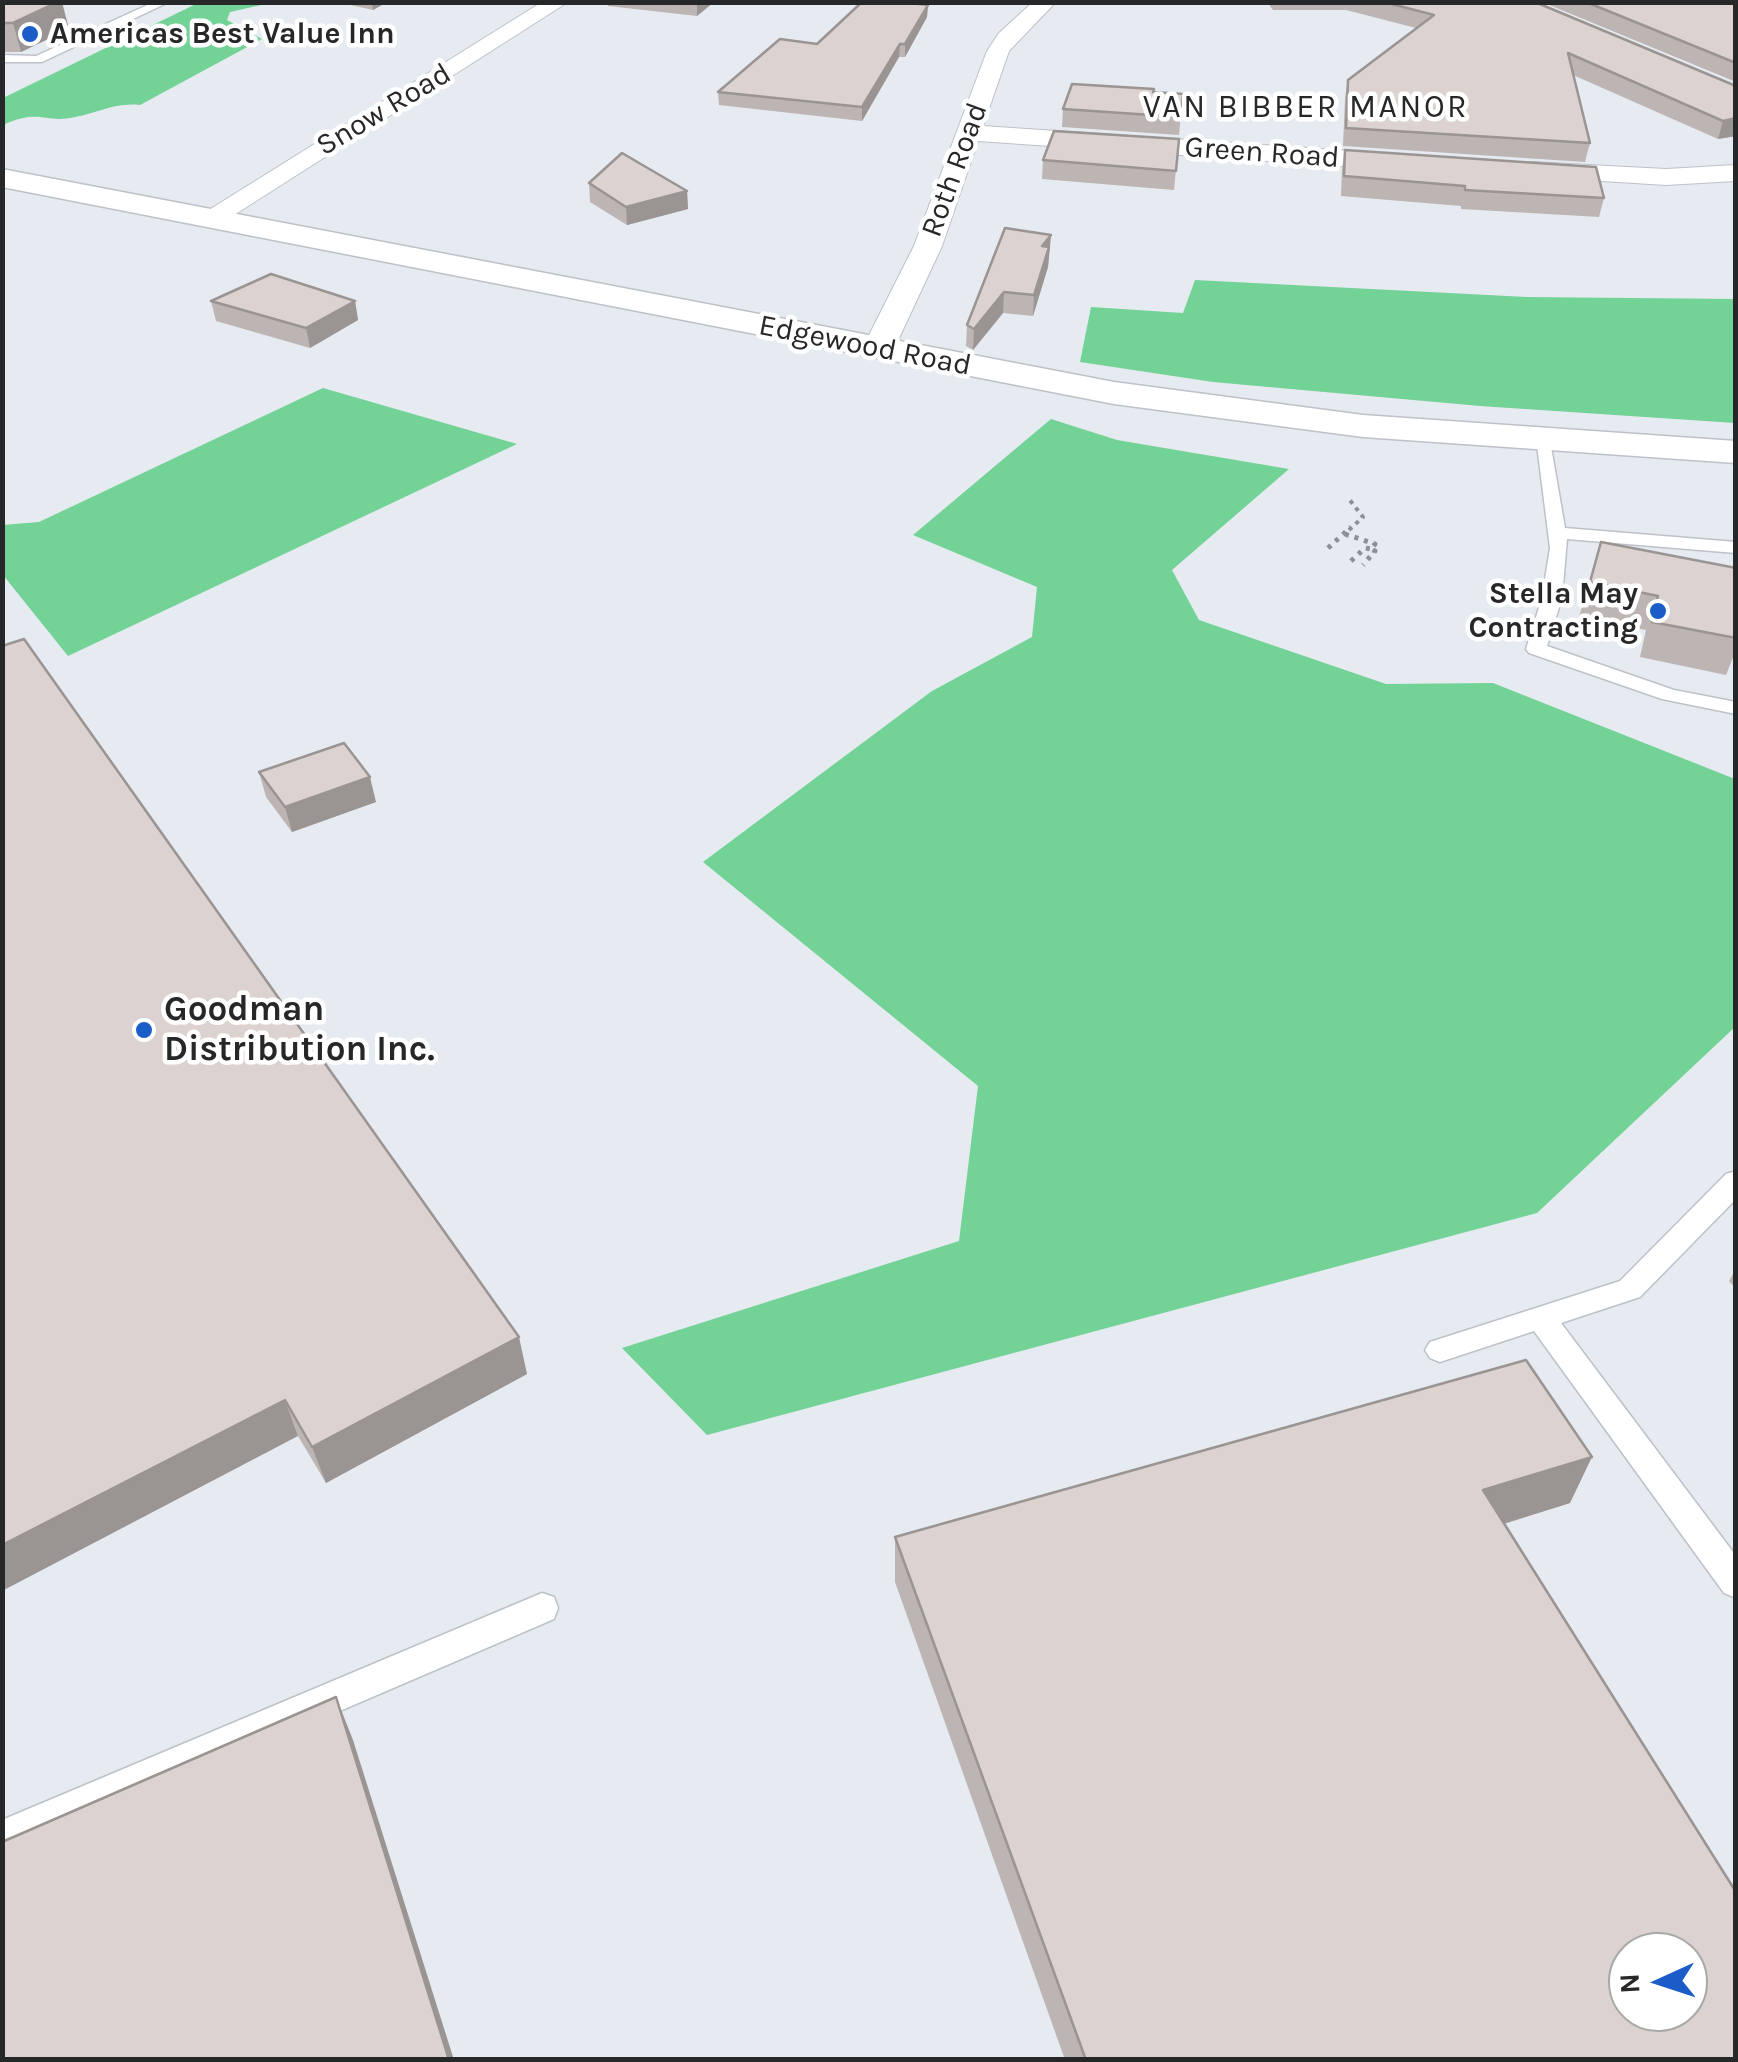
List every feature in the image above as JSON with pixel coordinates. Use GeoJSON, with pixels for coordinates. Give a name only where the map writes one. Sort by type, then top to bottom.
{"type":"FeatureCollection","features":[{"type":"Feature","properties":{"kind":"street","name":"Snow Road"},"geometry":{"type":"LineString","coordinates":[[210,218],[558,2]]}},
{"type":"Feature","properties":{"kind":"street","name":"Roth Road"},"geometry":{"type":"LineString","coordinates":[[878,349],[928,246],[998,51],[1046,2]]}},
{"type":"Feature","properties":{"kind":"street","name":"Green Road"},"geometry":{"type":"LineString","coordinates":[[968,133],[1431,164]]}},
{"type":"Feature","properties":{"kind":"street"},"geometry":{"type":"LineString","coordinates":[[1501,168],[1666,177],[1736,173]]}},
{"type":"Feature","properties":{"kind":"street","name":"Edgewood Road"},"geometry":{"type":"LineString","coordinates":[[2,178],[1114,393],[1252,414],[1542,441],[1736,452]]}},
{"type":"Feature","properties":{"kind":"lane"},"geometry":{"type":"LineString","coordinates":[[2,58],[38,60],[164,2]]}},
{"type":"Feature","properties":{"kind":"lane"},"geometry":{"type":"LineString","coordinates":[[1542,441],[1558,533],[1552,598],[1536,649],[1668,695],[1736,708]]}},
{"type":"Feature","properties":{"kind":"lane"},"geometry":{"type":"LineString","coordinates":[[1558,533],[1736,548]]}},
{"type":"Feature","properties":{"kind":"lane"},"geometry":{"type":"LineString","coordinates":[[1440,1350],[1630,1289],[1736,1181]]}},
{"type":"Feature","properties":{"kind":"lane"},"geometry":{"type":"LineString","coordinates":[[1540,1317],[1736,1583]]}},
{"type":"Feature","properties":{"kind":"lane"},"geometry":{"type":"LineString","coordinates":[[2,1838],[542,1608]]}},
{"type":"Feature","properties":{"kind":"path"},"geometry":{"type":"LineString","coordinates":[[1328,548],[1362,517],[1350,499]]}},
{"type":"Feature","properties":{"kind":"path"},"geometry":{"type":"LineString","coordinates":[[1344,534],[1375,544],[1371,550]]}},
{"type":"Feature","properties":{"kind":"path"},"geometry":{"type":"LineString","coordinates":[[1351,561],[1364,548],[1376,551],[1362,564]]}},
{"type":"Feature","properties":{"kind":"green space"},"geometry":{"type":"Polygon","coordinates":[[[198,3],[270,3],[230,12],[227,20],[262,39],[140,105],[115,106],[65,119],[26,118],[3,125],[3,98],[198,3]]]}},
{"type":"Feature","properties":{"kind":"green space"},"geometry":{"type":"Polygon","coordinates":[[[1195,280],[1527,297],[1735,299],[1735,423],[1480,406],[1213,382],[1080,362],[1091,307],[1183,313],[1195,280]]]}},
{"type":"Feature","properties":{"kind":"green space"},"geometry":{"type":"Polygon","coordinates":[[[323,388],[517,444],[68,656],[3,575],[3,525],[39,522],[323,388]]]}},
{"type":"Feature","properties":{"kind":"green space"},"geometry":{"type":"Polygon","coordinates":[[[1051,419],[1117,440],[1289,469],[1172,570],[1199,620],[1386,684],[1493,683],[1735,779],[1735,1027],[1537,1213],[707,1435],[622,1348],[959,1241],[978,1086],[703,862],[932,691],[1032,637],[1037,587],[913,535],[1051,419]]]}},
{"type":"Feature","properties":{"kind":"building"},"geometry":{"type":"Polygon","coordinates":[[[2,2],[58,2],[13,23],[2,23],[2,2]]]}},
{"type":"Feature","properties":{"kind":"building"},"geometry":{"type":"Polygon","coordinates":[[[862,2],[928,5],[862,107],[718,92],[780,39],[817,44],[862,2]]]}},
{"type":"Feature","properties":{"kind":"building"},"geometry":{"type":"Polygon","coordinates":[[[1384,2],[1535,2],[1736,86],[1736,118],[1723,121],[1568,53],[1590,143],[1346,128],[1348,80],[1434,15],[1384,2]]]}},
{"type":"Feature","properties":{"kind":"building"},"geometry":{"type":"Polygon","coordinates":[[[1586,2],[1736,2],[1736,63],[1586,2]]]}},
{"type":"Feature","properties":{"kind":"building"},"geometry":{"type":"Polygon","coordinates":[[[1072,84],[1183,94],[1181,117],[1063,109],[1072,84]]]}},
{"type":"Feature","properties":{"kind":"building"},"geometry":{"type":"Polygon","coordinates":[[[1054,131],[1179,139],[1176,171],[1043,160],[1054,131]]]}},
{"type":"Feature","properties":{"kind":"building"},"geometry":{"type":"Polygon","coordinates":[[[1345,150],[1596,167],[1604,198],[1465,190],[1465,186],[1344,176],[1345,150]]]}},
{"type":"Feature","properties":{"kind":"building"},"geometry":{"type":"Polygon","coordinates":[[[622,153],[687,191],[626,207],[589,183],[622,153]]]}},
{"type":"Feature","properties":{"kind":"building"},"geometry":{"type":"Polygon","coordinates":[[[1005,228],[1051,235],[1042,246],[1049,247],[1034,295],[1004,292],[974,329],[967,325],[1005,228]]]}},
{"type":"Feature","properties":{"kind":"building"},"geometry":{"type":"Polygon","coordinates":[[[271,274],[355,301],[306,328],[211,301],[271,274]]]}},
{"type":"Feature","properties":{"kind":"building"},"geometry":{"type":"Polygon","coordinates":[[[1601,542],[1736,568],[1736,638],[1652,622],[1658,596],[1590,582],[1601,542]]]}},
{"type":"Feature","properties":{"kind":"building","name":"Goodman Distribution Inc."},"geometry":{"type":"Polygon","coordinates":[[[24,639],[519,1337],[312,1447],[285,1400],[2,1545],[2,646],[24,639]]]}},
{"type":"Feature","properties":{"kind":"building"},"geometry":{"type":"Polygon","coordinates":[[[344,743],[370,777],[285,807],[259,772],[344,743]]]}},
{"type":"Feature","properties":{"kind":"building"},"geometry":{"type":"Polygon","coordinates":[[[1526,1360],[1592,1457],[1483,1490],[1736,1892],[1736,2060],[1086,2060],[895,1537],[1526,1360]]]}},
{"type":"Feature","properties":{"kind":"building"},"geometry":{"type":"Polygon","coordinates":[[[336,1697],[449,2060],[2,2060],[2,1842],[336,1697]]]}},
{"type":"Feature","properties":{"kind":"place","name":"Americas Best Value Inn"},"geometry":{"type":"Point","coordinates":[30,34]}},
{"type":"Feature","properties":{"kind":"place","name":"Stella May Contracting"},"geometry":{"type":"Point","coordinates":[1658,611]}},
{"type":"Feature","properties":{"kind":"place","name":"Goodman Distribution Inc."},"geometry":{"type":"Point","coordinates":[144,1030]}},
{"type":"Feature","properties":{"kind":"district","name":"VAN BIBBER MANOR"},"geometry":{"type":"Point","coordinates":[1306,108]}}]}
